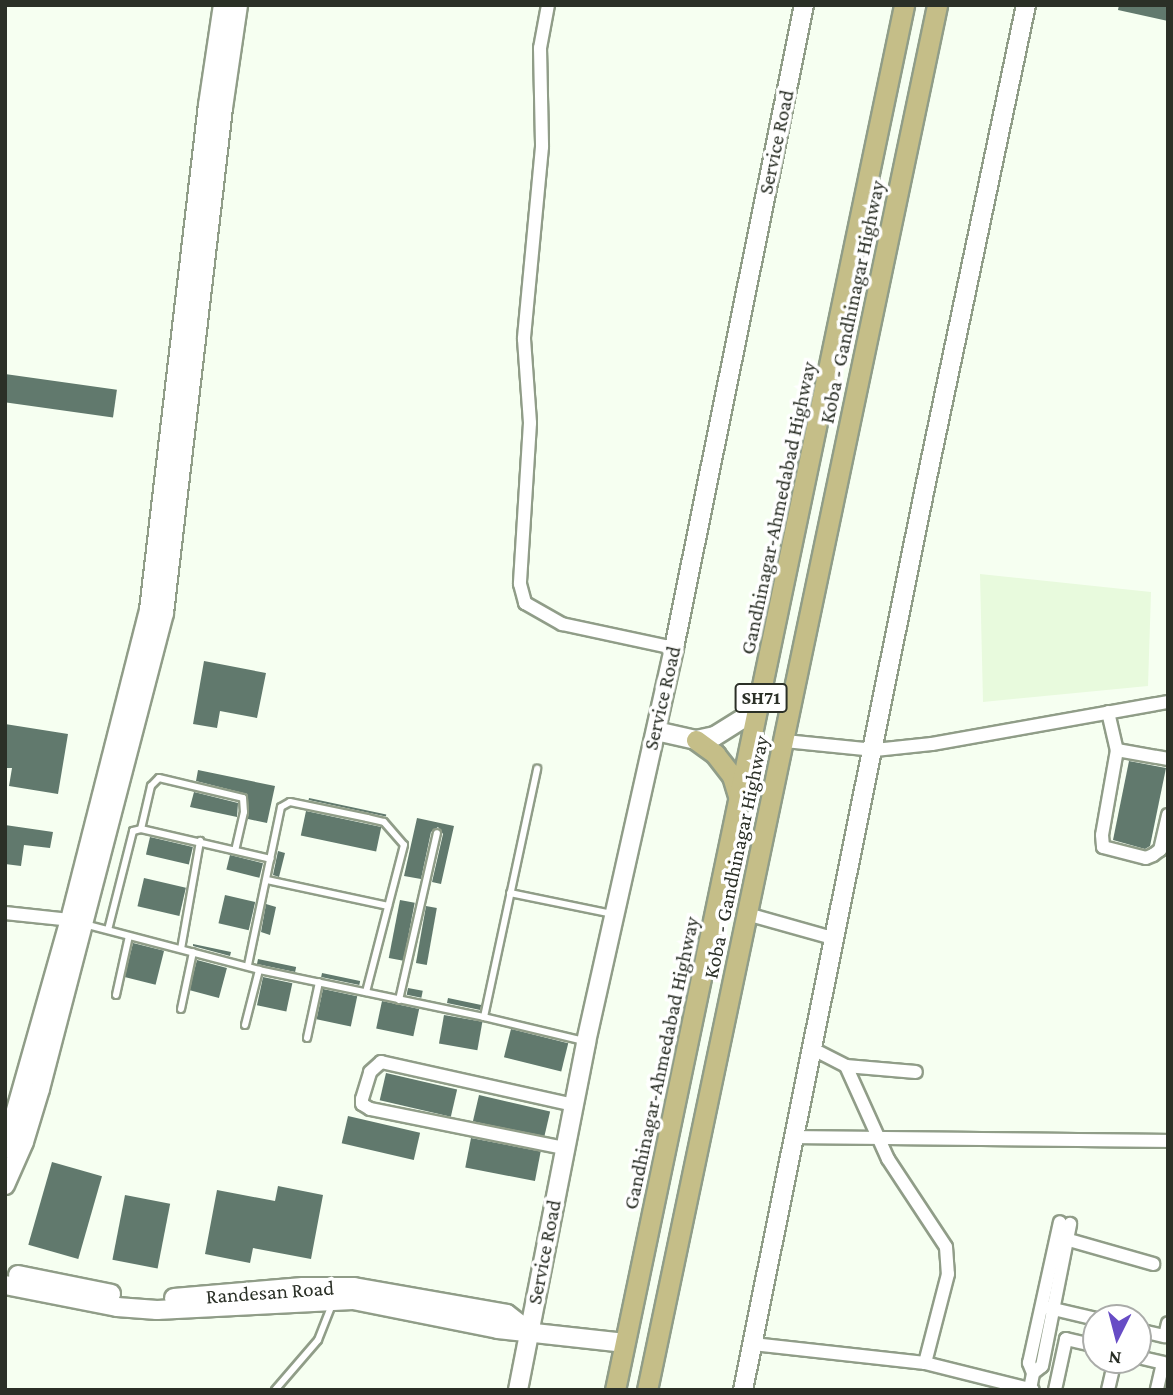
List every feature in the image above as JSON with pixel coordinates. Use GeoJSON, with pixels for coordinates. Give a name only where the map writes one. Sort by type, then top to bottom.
{"type":"FeatureCollection","features":[{"type":"Feature","properties":{"kind":"main road","name":"Gandhinagar-Ahmedabad Highway"},"geometry":{"type":"LineString","coordinates":[[615,1390],[904,5]]}},
{"type":"Feature","properties":{"kind":"main road","name":"Koba - Gandhinagar Highway"},"geometry":{"type":"LineString","coordinates":[[647,1390],[937,5]]}},
{"type":"Feature","properties":{"kind":"main road"},"geometry":{"type":"LineString","coordinates":[[696,740],[715,754],[732,776],[739,800]]}},
{"type":"Feature","properties":{"kind":"street"},"geometry":{"type":"LineString","coordinates":[[5,1185],[24,1142],[78,922],[149,610],[208,105],[223,5]]}},
{"type":"Feature","properties":{"kind":"street"},"geometry":{"type":"LineString","coordinates":[[5,1149],[78,922],[164,613],[223,108],[238,5]]}},
{"type":"Feature","properties":{"kind":"street"},"geometry":{"type":"LineString","coordinates":[[548,5],[540,48],[542,147],[524,339],[530,423],[520,584],[525,603],[562,624],[674,648]]}},
{"type":"Feature","properties":{"kind":"street","name":"Service Road"},"geometry":{"type":"LineString","coordinates":[[517,1390],[586,1042],[674,648],[804,5]]}},
{"type":"Feature","properties":{"kind":"street"},"geometry":{"type":"LineString","coordinates":[[743,1390],[875,750],[923,497],[1026,5]]}},
{"type":"Feature","properties":{"kind":"street"},"geometry":{"type":"LineString","coordinates":[[656,731],[696,740],[715,736],[745,717],[762,693]]}},
{"type":"Feature","properties":{"kind":"street"},"geometry":{"type":"LineString","coordinates":[[785,741],[875,750],[932,744],[1168,702]]}},
{"type":"Feature","properties":{"kind":"street"},"geometry":{"type":"LineString","coordinates":[[1108,712],[1116,750],[1102,835],[1104,847],[1146,858],[1153,855],[1160,850],[1168,815]]}},
{"type":"Feature","properties":{"kind":"street"},"geometry":{"type":"LineString","coordinates":[[1116,750],[1168,760]]}},
{"type":"Feature","properties":{"kind":"street"},"geometry":{"type":"LineString","coordinates":[[5,913],[78,922]]}},
{"type":"Feature","properties":{"kind":"street"},"geometry":{"type":"LineString","coordinates":[[747,914],[836,939]]}},
{"type":"Feature","properties":{"kind":"street"},"geometry":{"type":"LineString","coordinates":[[813,1049],[846,1066],[916,1072]]}},
{"type":"Feature","properties":{"kind":"street"},"geometry":{"type":"LineString","coordinates":[[564,1149],[370,1109],[362,1104],[362,1099],[370,1072],[381,1062],[573,1105]]}},
{"type":"Feature","properties":{"kind":"street"},"geometry":{"type":"LineString","coordinates":[[846,1066],[887,1159],[946,1247],[948,1274],[925,1363]]}},
{"type":"Feature","properties":{"kind":"street"},"geometry":{"type":"LineString","coordinates":[[795,1137],[1168,1141]]}},
{"type":"Feature","properties":{"kind":"street"},"geometry":{"type":"LineString","coordinates":[[753,1344],[925,1363],[1010,1387],[1032,1389],[1033,1373],[1042,1366],[1047,1307],[1065,1223]]}},
{"type":"Feature","properties":{"kind":"street"},"geometry":{"type":"LineString","coordinates":[[1062,1238],[1153,1264]]}},
{"type":"Feature","properties":{"kind":"street","name":"Randesan Road"},"geometry":{"type":"LineString","coordinates":[[5,1272],[122,1297],[165,1299],[303,1287],[354,1287],[507,1314],[529,1331]]}},
{"type":"Feature","properties":{"kind":"street","name":"Randesan Road"},"geometry":{"type":"LineString","coordinates":[[5,1284],[117,1307],[158,1310],[259,1307],[334,1300],[395,1306],[498,1329],[625,1343]]}},
{"type":"Feature","properties":{"kind":"street"},"geometry":{"type":"LineString","coordinates":[[1047,1307],[1082,1316]]}},
{"type":"Feature","properties":{"kind":"street"},"geometry":{"type":"LineString","coordinates":[[1152,1333],[1165,1336],[1168,1323]]}},
{"type":"Feature","properties":{"kind":"street"},"geometry":{"type":"LineString","coordinates":[[1055,1390],[1066,1339],[1082,1343]]}},
{"type":"Feature","properties":{"kind":"street"},"geometry":{"type":"LineString","coordinates":[[1152,1360],[1163,1363],[1157,1390]]}},
{"type":"Feature","properties":{"kind":"lane"},"geometry":{"type":"LineString","coordinates":[[484,1017],[537,769]]}},
{"type":"Feature","properties":{"kind":"lane"},"geometry":{"type":"LineString","coordinates":[[141,829],[151,786],[159,778],[243,798],[244,812],[235,850]]}},
{"type":"Feature","properties":{"kind":"lane"},"geometry":{"type":"LineString","coordinates":[[248,965],[281,807],[290,802],[384,822],[404,845],[366,992]]}},
{"type":"Feature","properties":{"kind":"lane"},"geometry":{"type":"LineString","coordinates":[[108,930],[133,831],[141,829],[271,859]]}},
{"type":"Feature","properties":{"kind":"lane"},"geometry":{"type":"LineString","coordinates":[[399,1000],[437,833]]}},
{"type":"Feature","properties":{"kind":"lane"},"geometry":{"type":"LineString","coordinates":[[181,949],[200,841]]}},
{"type":"Feature","properties":{"kind":"lane"},"geometry":{"type":"LineString","coordinates":[[267,880],[388,906]]}},
{"type":"Feature","properties":{"kind":"lane"},"geometry":{"type":"LineString","coordinates":[[510,893],[614,915]]}},
{"type":"Feature","properties":{"kind":"lane"},"geometry":{"type":"LineString","coordinates":[[78,922],[259,970],[484,1017],[586,1042]]}},
{"type":"Feature","properties":{"kind":"lane"},"geometry":{"type":"LineString","coordinates":[[116,995],[129,936]]}},
{"type":"Feature","properties":{"kind":"lane"},"geometry":{"type":"LineString","coordinates":[[181,1009],[193,952]]}},
{"type":"Feature","properties":{"kind":"lane"},"geometry":{"type":"LineString","coordinates":[[245,1025],[259,970]]}},
{"type":"Feature","properties":{"kind":"lane"},"geometry":{"type":"LineString","coordinates":[[307,1038],[319,982]]}},
{"type":"Feature","properties":{"kind":"lane"},"geometry":{"type":"LineString","coordinates":[[275,1390],[318,1340],[334,1300]]}},
{"type":"Feature","properties":{"kind":"shaded area"},"geometry":{"type":"Polygon","coordinates":[[[980,574],[1151,592],[1148,686],[983,702],[980,574]]]}},
{"type":"Feature","properties":{"kind":"building"},"geometry":{"type":"Polygon","coordinates":[[[1119,5],[1168,5],[1168,21],[1118,10],[1119,5]]]}},
{"type":"Feature","properties":{"kind":"building"},"geometry":{"type":"Polygon","coordinates":[[[5,374],[117,390],[113,417],[5,402],[5,374]]]}},
{"type":"Feature","properties":{"kind":"building"},"geometry":{"type":"Polygon","coordinates":[[[204,661],[266,673],[257,718],[220,711],[217,728],[193,724],[204,661]]]}},
{"type":"Feature","properties":{"kind":"building"},"geometry":{"type":"Polygon","coordinates":[[[5,724],[68,734],[58,794],[9,786],[12,768],[5,768],[5,724]]]}},
{"type":"Feature","properties":{"kind":"building"},"geometry":{"type":"Polygon","coordinates":[[[1129,761],[1166,768],[1150,846],[1145,849],[1113,840],[1129,761]]]}},
{"type":"Feature","properties":{"kind":"building"},"geometry":{"type":"Polygon","coordinates":[[[198,770],[275,786],[267,823],[248,819],[247,794],[196,781],[198,770]]]}},
{"type":"Feature","properties":{"kind":"building"},"geometry":{"type":"Polygon","coordinates":[[[194,792],[238,803],[237,817],[190,807],[194,792]]]}},
{"type":"Feature","properties":{"kind":"building"},"geometry":{"type":"Polygon","coordinates":[[[309,798],[386,814],[386,816],[309,798]]]}},
{"type":"Feature","properties":{"kind":"building"},"geometry":{"type":"Polygon","coordinates":[[[306,811],[381,827],[376,851],[301,835],[306,811]]]}},
{"type":"Feature","properties":{"kind":"building"},"geometry":{"type":"Polygon","coordinates":[[[417,818],[454,826],[441,884],[432,882],[443,834],[438,827],[431,832],[421,879],[404,876],[417,818]]]}},
{"type":"Feature","properties":{"kind":"building"},"geometry":{"type":"Polygon","coordinates":[[[5,825],[53,832],[50,848],[24,845],[21,866],[5,864],[5,825]]]}},
{"type":"Feature","properties":{"kind":"building"},"geometry":{"type":"Polygon","coordinates":[[[150,837],[193,847],[189,864],[146,855],[150,837]]]}},
{"type":"Feature","properties":{"kind":"building"},"geometry":{"type":"Polygon","coordinates":[[[278,851],[285,853],[279,877],[273,875],[278,851]]]}},
{"type":"Feature","properties":{"kind":"building"},"geometry":{"type":"Polygon","coordinates":[[[230,855],[263,863],[259,878],[226,870],[230,855]]]}},
{"type":"Feature","properties":{"kind":"building"},"geometry":{"type":"Polygon","coordinates":[[[144,878],[186,888],[179,916],[137,906],[144,878]]]}},
{"type":"Feature","properties":{"kind":"building"},"geometry":{"type":"Polygon","coordinates":[[[225,895],[255,902],[249,930],[218,923],[225,895]]]}},
{"type":"Feature","properties":{"kind":"building"},"geometry":{"type":"Polygon","coordinates":[[[400,900],[415,903],[403,961],[389,958],[400,900]]]}},
{"type":"Feature","properties":{"kind":"building"},"geometry":{"type":"Polygon","coordinates":[[[266,904],[276,907],[270,935],[261,932],[266,904]]]}},
{"type":"Feature","properties":{"kind":"building"},"geometry":{"type":"Polygon","coordinates":[[[426,906],[437,908],[427,965],[416,963],[426,906]]]}},
{"type":"Feature","properties":{"kind":"building"},"geometry":{"type":"Polygon","coordinates":[[[133,943],[164,951],[156,985],[125,977],[133,943]]]}},
{"type":"Feature","properties":{"kind":"building"},"geometry":{"type":"Polygon","coordinates":[[[193,946],[231,952],[230,956],[193,946]]]}},
{"type":"Feature","properties":{"kind":"building"},"geometry":{"type":"Polygon","coordinates":[[[258,959],[296,967],[295,972],[257,964],[258,959]]]}},
{"type":"Feature","properties":{"kind":"building"},"geometry":{"type":"Polygon","coordinates":[[[197,960],[227,968],[219,998],[189,990],[197,960]]]}},
{"type":"Feature","properties":{"kind":"building"},"geometry":{"type":"Polygon","coordinates":[[[322,973],[360,981],[359,985],[321,977],[322,973]]]}},
{"type":"Feature","properties":{"kind":"building"},"geometry":{"type":"Polygon","coordinates":[[[263,977],[292,983],[286,1012],[257,1005],[263,977]]]}},
{"type":"Feature","properties":{"kind":"building"},"geometry":{"type":"Polygon","coordinates":[[[408,988],[423,991],[421,998],[407,995],[408,988]]]}},
{"type":"Feature","properties":{"kind":"building"},"geometry":{"type":"Polygon","coordinates":[[[323,989],[357,996],[351,1027],[317,1019],[323,989]]]}},
{"type":"Feature","properties":{"kind":"building"},"geometry":{"type":"Polygon","coordinates":[[[448,998],[481,1005],[480,1010],[447,1003],[448,998]]]}},
{"type":"Feature","properties":{"kind":"building"},"geometry":{"type":"Polygon","coordinates":[[[382,1001],[419,1009],[413,1036],[376,1028],[382,1001]]]}},
{"type":"Feature","properties":{"kind":"building"},"geometry":{"type":"Polygon","coordinates":[[[444,1015],[482,1022],[477,1050],[439,1044],[444,1015]]]}},
{"type":"Feature","properties":{"kind":"building"},"geometry":{"type":"Polygon","coordinates":[[[511,1029],[568,1043],[561,1071],[504,1057],[511,1029]]]}},
{"type":"Feature","properties":{"kind":"building"},"geometry":{"type":"Polygon","coordinates":[[[386,1073],[457,1089],[451,1117],[380,1100],[386,1073]]]}},
{"type":"Feature","properties":{"kind":"building"},"geometry":{"type":"Polygon","coordinates":[[[479,1095],[550,1111],[544,1138],[473,1121],[479,1095]]]}},
{"type":"Feature","properties":{"kind":"building"},"geometry":{"type":"Polygon","coordinates":[[[348,1116],[420,1133],[414,1160],[342,1143],[348,1116]]]}},
{"type":"Feature","properties":{"kind":"building"},"geometry":{"type":"Polygon","coordinates":[[[471,1138],[541,1152],[535,1181],[465,1167],[471,1138]]]}},
{"type":"Feature","properties":{"kind":"building"},"geometry":{"type":"Polygon","coordinates":[[[52,1162],[102,1176],[78,1259],[28,1245],[52,1162]]]}},
{"type":"Feature","properties":{"kind":"building"},"geometry":{"type":"Polygon","coordinates":[[[278,1186],[323,1195],[311,1259],[253,1248],[250,1263],[205,1254],[217,1190],[275,1201],[278,1186]]]}},
{"type":"Feature","properties":{"kind":"building"},"geometry":{"type":"Polygon","coordinates":[[[125,1195],[170,1204],[158,1269],[112,1260],[125,1195]]]}}]}
